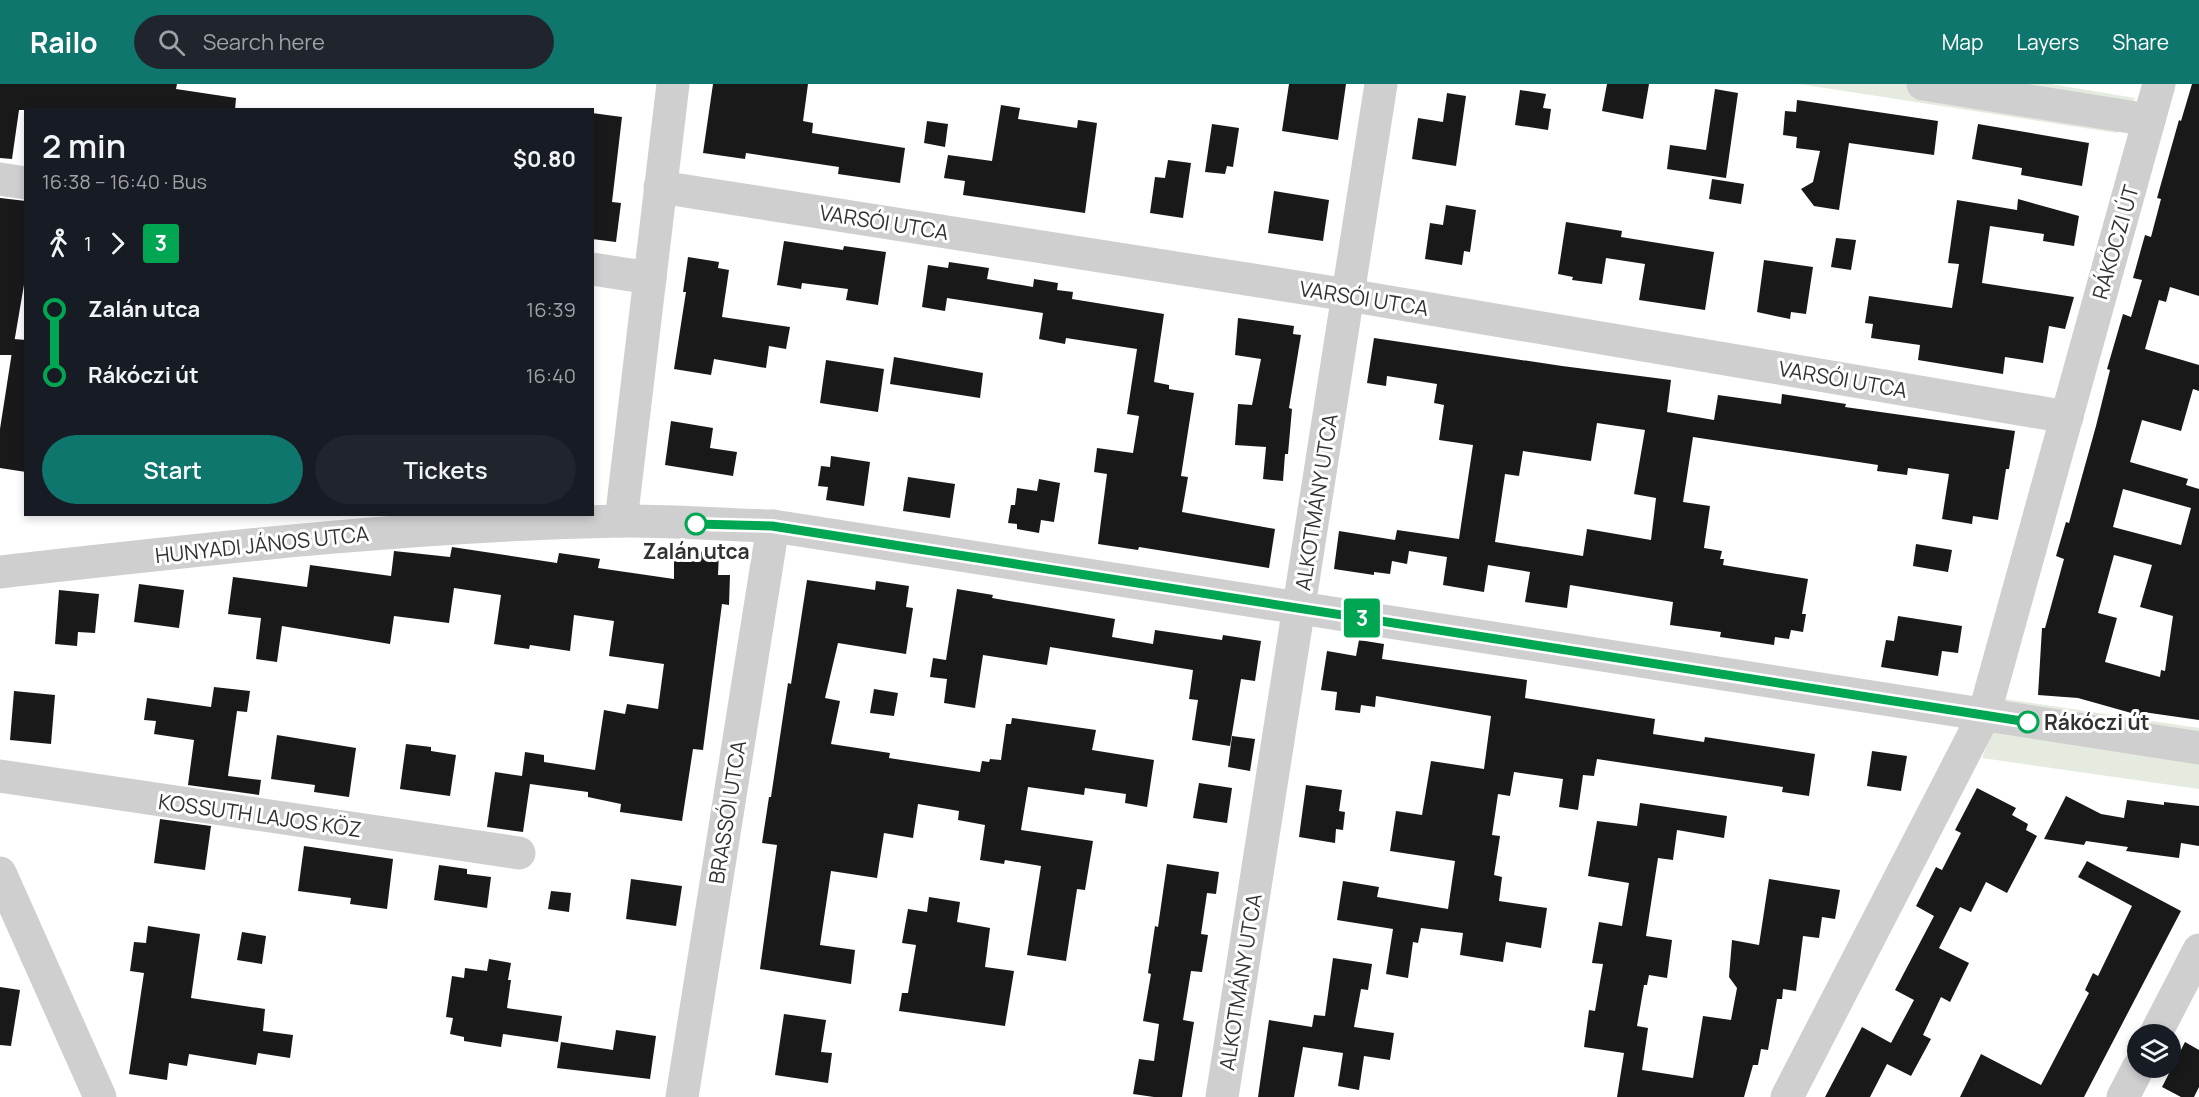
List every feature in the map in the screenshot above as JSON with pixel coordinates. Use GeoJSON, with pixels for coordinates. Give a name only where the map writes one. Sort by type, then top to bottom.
{"type":"FeatureCollection","features":[{"type":"Feature","properties":{"kind":"street"},"geometry":{"type":"LineString","coordinates":[[621,521],[673,84]]}},
{"type":"Feature","properties":{"kind":"street","name":"ALKOTMÁNY UTCA"},"geometry":{"type":"LineString","coordinates":[[1222,1097],[1381,84]]}},
{"type":"Feature","properties":{"kind":"street"},"geometry":{"type":"LineString","coordinates":[[1923,84],[2149,120]]}},
{"type":"Feature","properties":{"kind":"street","name":"RÁKÓCZI ÚT"},"geometry":{"type":"LineString","coordinates":[[1787,1097],[1984,715],[2159,84]]}},
{"type":"Feature","properties":{"kind":"street"},"geometry":{"type":"LineString","coordinates":[[0,179],[24,183]]}},
{"type":"Feature","properties":{"kind":"street","name":"VARSÓI UTCA"},"geometry":{"type":"LineString","coordinates":[[660,187],[1348,295],[2067,417]]}},
{"type":"Feature","properties":{"kind":"street"},"geometry":{"type":"LineString","coordinates":[[594,269],[650,278]]}},
{"type":"Feature","properties":{"kind":"street","name":"HUNYADI JÁNOS UTCA"},"geometry":{"type":"LineString","coordinates":[[0,572],[260,543],[443,528],[621,521],[772,526],[2199,748]]}},
{"type":"Feature","properties":{"kind":"street","name":"BRASSÓI UTCA"},"geometry":{"type":"LineString","coordinates":[[682,1097],[772,526]]}},
{"type":"Feature","properties":{"kind":"street","name":"KOSSUTH LAJOS KÖZ"},"geometry":{"type":"LineString","coordinates":[[0,776],[519,853]]}},
{"type":"Feature","properties":{"kind":"street"},"geometry":{"type":"LineString","coordinates":[[0,873],[100,1097]]}},
{"type":"Feature","properties":{"kind":"street"},"geometry":{"type":"LineString","coordinates":[[2161,1024],[2199,950]]}},
{"type":"Feature","properties":{"kind":"street"},"geometry":{"type":"LineString","coordinates":[[2123,1097],[2133,1078]]}},
{"type":"Feature","properties":{"kind":"shaded area"},"geometry":{"type":"Polygon","coordinates":[[[1799,84],[2051,84],[2135,98],[2117,133],[1799,84]]]}},
{"type":"Feature","properties":{"kind":"shaded area"},"geometry":{"type":"Polygon","coordinates":[[[2005,699],[2199,728],[2199,789],[1982,758],[2005,699]]]}},
{"type":"Feature","properties":{"kind":"building"},"geometry":{"type":"Polygon","coordinates":[[[0,84],[177,84],[176,89],[236,98],[235,108],[24,108],[24,110],[19,110],[12,159],[0,158],[0,84]]]}},
{"type":"Feature","properties":{"kind":"building"},"geometry":{"type":"Polygon","coordinates":[[[713,84],[808,84],[803,121],[813,123],[812,133],[905,148],[900,183],[838,174],[839,167],[746,153],[745,159],[703,153],[713,84]]]}},
{"type":"Feature","properties":{"kind":"building"},"geometry":{"type":"Polygon","coordinates":[[[1289,84],[1346,84],[1338,140],[1282,131],[1289,84]]]}},
{"type":"Feature","properties":{"kind":"building"},"geometry":{"type":"Polygon","coordinates":[[[1607,84],[1649,84],[1643,119],[1602,111],[1607,84]]]}},
{"type":"Feature","properties":{"kind":"building"},"geometry":{"type":"Polygon","coordinates":[[[2192,84],[2199,84],[2199,296],[2170,287],[2166,302],[2159,300],[2145,349],[2199,365],[2199,391],[2193,389],[2181,431],[2142,420],[2130,462],[2188,479],[2186,485],[2199,489],[2199,720],[2143,712],[2142,716],[2078,698],[2038,695],[2042,628],[2045,628],[2064,559],[2056,556],[2066,522],[2069,523],[2096,426],[2110,370],[2107,369],[2123,314],[2131,317],[2142,280],[2133,278],[2145,235],[2151,237],[2161,199],[2157,198],[2179,120],[2181,121],[2192,84]],[[2123,489],[2113,527],[2181,545],[2191,508],[2123,489]],[[2114,555],[2098,613],[2117,618],[2105,662],[2160,677],[2161,670],[2165,671],[2173,616],[2140,607],[2152,565],[2114,555]]]}},
{"type":"Feature","properties":{"kind":"building"},"geometry":{"type":"Polygon","coordinates":[[[1715,89],[1738,93],[1726,178],[1667,169],[1670,145],[1706,150],[1715,89]]]}},
{"type":"Feature","properties":{"kind":"building"},"geometry":{"type":"Polygon","coordinates":[[[1520,90],[1546,94],[1543,108],[1551,109],[1548,130],[1515,125],[1520,90]]]}},
{"type":"Feature","properties":{"kind":"building"},"geometry":{"type":"Polygon","coordinates":[[[1447,93],[1466,96],[1456,166],[1412,159],[1418,118],[1443,122],[1447,93]]]}},
{"type":"Feature","properties":{"kind":"building"},"geometry":{"type":"Polygon","coordinates":[[[1797,100],[1938,121],[1934,155],[1849,143],[1839,210],[1814,206],[1801,189],[1813,182],[1820,151],[1796,148],[1797,137],[1783,135],[1785,111],[1796,112],[1797,100]]]}},
{"type":"Feature","properties":{"kind":"building"},"geometry":{"type":"Polygon","coordinates":[[[1001,105],[1020,108],[1018,119],[1077,128],[1078,120],[1097,123],[1085,213],[963,195],[965,181],[944,178],[948,155],[992,161],[1001,105]]]}},
{"type":"Feature","properties":{"kind":"building"},"geometry":{"type":"Polygon","coordinates":[[[594,113],[622,117],[612,202],[621,203],[616,242],[594,239],[594,113]]]}},
{"type":"Feature","properties":{"kind":"building"},"geometry":{"type":"Polygon","coordinates":[[[927,121],[948,124],[945,147],[924,143],[927,121]]]}},
{"type":"Feature","properties":{"kind":"building"},"geometry":{"type":"Polygon","coordinates":[[[1212,124],[1239,128],[1233,167],[1227,166],[1225,174],[1205,172],[1212,124]]]}},
{"type":"Feature","properties":{"kind":"building"},"geometry":{"type":"Polygon","coordinates":[[[1978,124],[2089,143],[2082,186],[2021,175],[2022,168],[1972,159],[1978,124]]]}},
{"type":"Feature","properties":{"kind":"building"},"geometry":{"type":"Polygon","coordinates":[[[1168,160],[1191,163],[1183,218],[1150,213],[1155,177],[1165,178],[1168,160]]]}},
{"type":"Feature","properties":{"kind":"building"},"geometry":{"type":"Polygon","coordinates":[[[1712,179],[1744,184],[1741,204],[1709,199],[1712,179]]]}},
{"type":"Feature","properties":{"kind":"building"},"geometry":{"type":"Polygon","coordinates":[[[1274,191],[1329,200],[1323,241],[1268,233],[1274,191]]]}},
{"type":"Feature","properties":{"kind":"building"},"geometry":{"type":"Polygon","coordinates":[[[0,198],[24,201],[24,285],[12,355],[0,355],[0,198]]]}},
{"type":"Feature","properties":{"kind":"building"},"geometry":{"type":"Polygon","coordinates":[[[2018,199],[2079,216],[2074,246],[2043,241],[2044,234],[1990,226],[1982,283],[2074,297],[2065,329],[2049,326],[2043,363],[2005,357],[2003,374],[1918,360],[1920,345],[1871,338],[1873,324],[1865,323],[1869,296],[1952,308],[1959,264],[1948,263],[1957,200],[2017,210],[2018,199]]]}},
{"type":"Feature","properties":{"kind":"building"},"geometry":{"type":"Polygon","coordinates":[[[1446,205],[1476,210],[1470,252],[1464,251],[1462,265],[1425,259],[1430,223],[1443,225],[1446,205]]]}},
{"type":"Feature","properties":{"kind":"building"},"geometry":{"type":"Polygon","coordinates":[[[1566,222],[1622,231],[1621,237],[1714,252],[1705,310],[1639,300],[1645,264],[1606,258],[1602,284],[1572,280],[1573,277],[1558,274],[1566,222]]]}},
{"type":"Feature","properties":{"kind":"building"},"geometry":{"type":"Polygon","coordinates":[[[1836,238],[1856,240],[1851,270],[1831,267],[1836,238]]]}},
{"type":"Feature","properties":{"kind":"building"},"geometry":{"type":"Polygon","coordinates":[[[784,241],[843,250],[844,246],[886,252],[878,305],[846,300],[848,289],[802,283],[801,289],[777,285],[784,241]]]}},
{"type":"Feature","properties":{"kind":"building"},"geometry":{"type":"Polygon","coordinates":[[[688,257],[719,262],[718,268],[729,270],[722,317],[790,327],[786,349],[769,346],[766,368],[714,359],[711,375],[674,369],[686,292],[683,292],[688,257]]]}},
{"type":"Feature","properties":{"kind":"building"},"geometry":{"type":"Polygon","coordinates":[[[1764,260],[1813,267],[1806,314],[1791,312],[1790,319],[1757,312],[1764,260]]]}},
{"type":"Feature","properties":{"kind":"building"},"geometry":{"type":"Polygon","coordinates":[[[949,262],[989,268],[987,279],[1033,287],[1034,279],[1058,283],[1057,290],[1073,292],[1072,299],[1164,314],[1154,382],[1169,385],[1169,389],[1194,393],[1181,476],[1188,477],[1182,512],[1275,529],[1269,568],[1139,547],[1138,550],[1098,544],[1107,474],[1094,472],[1097,448],[1133,453],[1139,416],[1127,414],[1137,349],[1066,338],[1065,344],[1039,339],[1043,313],[947,298],[945,311],[922,307],[928,265],[948,268],[949,262]]]}},
{"type":"Feature","properties":{"kind":"building"},"geometry":{"type":"Polygon","coordinates":[[[1238,318],[1294,326],[1293,334],[1301,335],[1289,408],[1292,409],[1283,481],[1263,479],[1266,447],[1235,445],[1238,404],[1252,405],[1261,359],[1235,355],[1238,318]]]}},
{"type":"Feature","properties":{"kind":"building"},"geometry":{"type":"Polygon","coordinates":[[[1374,338],[1671,380],[1667,412],[1714,420],[1718,395],[1781,404],[1782,394],[1846,404],[1845,407],[2015,431],[1998,520],[1973,516],[1972,524],[1942,519],[1949,474],[1908,468],[1907,475],[1877,471],[1878,465],[1693,437],[1683,502],[1710,506],[1704,548],[1722,551],[1720,559],[1724,559],[1723,565],[1808,579],[1802,614],[1806,614],[1803,632],[1791,630],[1789,639],[1775,637],[1774,645],[1720,637],[1721,632],[1670,625],[1673,602],[1570,585],[1567,608],[1525,602],[1530,572],[1488,565],[1484,592],[1443,585],[1447,557],[1409,551],[1407,564],[1392,561],[1390,574],[1374,572],[1374,575],[1334,569],[1339,531],[1395,540],[1397,530],[1459,539],[1473,445],[1439,440],[1444,405],[1434,403],[1437,384],[1387,376],[1386,386],[1367,383],[1374,338]],[[1597,423],[1591,461],[1523,451],[1519,476],[1505,474],[1495,542],[1583,556],[1587,529],[1651,540],[1656,498],[1634,494],[1645,430],[1597,423]]]}},
{"type":"Feature","properties":{"kind":"building"},"geometry":{"type":"Polygon","coordinates":[[[14,339],[24,340],[24,472],[0,468],[0,429],[14,339]]]}},
{"type":"Feature","properties":{"kind":"building"},"geometry":{"type":"Polygon","coordinates":[[[894,357],[983,373],[980,398],[890,384],[894,357]]]}},
{"type":"Feature","properties":{"kind":"building"},"geometry":{"type":"Polygon","coordinates":[[[826,360],[884,369],[878,412],[820,403],[826,360]]]}},
{"type":"Feature","properties":{"kind":"building"},"geometry":{"type":"Polygon","coordinates":[[[671,421],[713,428],[710,448],[737,452],[733,476],[665,465],[671,421]]]}},
{"type":"Feature","properties":{"kind":"building"},"geometry":{"type":"Polygon","coordinates":[[[831,456],[870,462],[864,506],[826,500],[828,487],[818,486],[821,466],[830,467],[831,456]]]}},
{"type":"Feature","properties":{"kind":"building"},"geometry":{"type":"Polygon","coordinates":[[[908,477],[955,484],[950,518],[903,511],[908,477]]]}},
{"type":"Feature","properties":{"kind":"building"},"geometry":{"type":"Polygon","coordinates":[[[1039,479],[1060,483],[1054,522],[1041,520],[1039,533],[1017,529],[1017,524],[1008,523],[1011,505],[1015,505],[1017,488],[1037,491],[1039,479]]]}},
{"type":"Feature","properties":{"kind":"building"},"geometry":{"type":"Polygon","coordinates":[[[1916,544],[1952,550],[1948,572],[1913,566],[1916,544]]]}},
{"type":"Feature","properties":{"kind":"building"},"geometry":{"type":"Polygon","coordinates":[[[452,547],[557,563],[559,553],[600,559],[598,568],[674,579],[674,551],[719,552],[718,575],[730,575],[729,605],[722,604],[703,750],[693,749],[682,821],[620,812],[621,804],[588,797],[588,792],[530,784],[523,832],[487,827],[495,772],[522,776],[525,752],[544,755],[544,762],[595,770],[604,710],[625,714],[627,704],[658,709],[664,664],[609,656],[614,621],[574,615],[570,651],[530,645],[529,649],[494,644],[501,595],[454,588],[449,623],[394,616],[390,644],[282,626],[277,662],[256,659],[261,618],[228,614],[233,577],[307,587],[310,565],[391,576],[394,551],[450,557],[452,547]]]}},
{"type":"Feature","properties":{"kind":"building"},"geometry":{"type":"Polygon","coordinates":[[[807,580],[875,590],[876,581],[909,586],[906,607],[913,608],[906,654],[838,643],[825,698],[840,701],[831,744],[890,753],[889,758],[980,772],[982,761],[1001,760],[1006,724],[1011,724],[1012,718],[1096,730],[1092,750],[1154,760],[1147,807],[1125,803],[1126,794],[1085,788],[1084,795],[1028,787],[1021,830],[1093,841],[1085,890],[1077,889],[1066,961],[1027,955],[1041,866],[1005,860],[1004,864],[980,860],[985,825],[958,820],[959,811],[918,804],[913,838],[884,833],[877,878],[831,871],[820,945],[855,950],[851,984],[760,969],[777,845],[762,843],[807,580]]]}},
{"type":"Feature","properties":{"kind":"building"},"geometry":{"type":"Polygon","coordinates":[[[139,584],[184,590],[179,628],[134,622],[139,584]]]}},
{"type":"Feature","properties":{"kind":"building"},"geometry":{"type":"Polygon","coordinates":[[[957,589],[993,595],[992,598],[1115,619],[1112,637],[1153,644],[1155,630],[1222,640],[1223,635],[1261,641],[1255,681],[1241,679],[1230,746],[1192,740],[1198,700],[1189,699],[1193,670],[1050,647],[1047,665],[983,655],[975,708],[944,703],[947,679],[930,677],[933,658],[946,660],[957,589]]]}},
{"type":"Feature","properties":{"kind":"building"},"geometry":{"type":"Polygon","coordinates":[[[59,590],[99,594],[95,633],[78,632],[77,646],[55,644],[59,590]]]}},
{"type":"Feature","properties":{"kind":"building"},"geometry":{"type":"Polygon","coordinates":[[[1898,616],[1962,626],[1958,653],[1942,651],[1938,676],[1881,667],[1886,640],[1894,641],[1898,616]]]}},
{"type":"Feature","properties":{"kind":"building"},"geometry":{"type":"Polygon","coordinates":[[[1359,640],[1384,644],[1382,659],[1527,680],[1525,698],[1655,719],[1653,734],[1704,742],[1705,737],[1815,754],[1809,796],[1782,792],[1783,787],[1597,759],[1594,776],[1583,775],[1578,810],[1559,807],[1563,779],[1514,772],[1510,796],[1498,794],[1492,835],[1500,836],[1494,875],[1502,877],[1499,901],[1547,908],[1541,948],[1506,942],[1503,962],[1460,955],[1463,933],[1421,928],[1418,943],[1413,942],[1408,978],[1386,974],[1393,929],[1337,920],[1343,881],[1379,887],[1377,897],[1448,909],[1455,861],[1390,851],[1396,811],[1422,815],[1431,761],[1484,769],[1491,716],[1376,696],[1375,707],[1361,705],[1360,713],[1335,710],[1337,692],[1321,690],[1327,651],[1356,656],[1359,640]]]}},
{"type":"Feature","properties":{"kind":"building"},"geometry":{"type":"Polygon","coordinates":[[[214,687],[250,691],[247,712],[237,711],[228,776],[261,780],[259,795],[188,785],[194,740],[154,734],[156,721],[144,720],[147,698],[211,707],[214,687]]]}},
{"type":"Feature","properties":{"kind":"building"},"geometry":{"type":"Polygon","coordinates":[[[874,689],[898,693],[894,716],[870,713],[874,689]]]}},
{"type":"Feature","properties":{"kind":"building"},"geometry":{"type":"Polygon","coordinates":[[[14,691],[55,695],[51,744],[10,740],[14,691]]]}},
{"type":"Feature","properties":{"kind":"building"},"geometry":{"type":"Polygon","coordinates":[[[277,735],[356,748],[349,797],[314,792],[315,785],[271,779],[277,735]]]}},
{"type":"Feature","properties":{"kind":"building"},"geometry":{"type":"Polygon","coordinates":[[[1232,736],[1255,739],[1250,771],[1228,767],[1232,736]]]}},
{"type":"Feature","properties":{"kind":"building"},"geometry":{"type":"Polygon","coordinates":[[[406,744],[431,747],[431,751],[456,755],[450,796],[400,789],[406,744]]]}},
{"type":"Feature","properties":{"kind":"building"},"geometry":{"type":"Polygon","coordinates":[[[1872,751],[1907,756],[1901,791],[1867,786],[1872,751]]]}},
{"type":"Feature","properties":{"kind":"building"},"geometry":{"type":"Polygon","coordinates":[[[1199,783],[1232,788],[1227,823],[1193,818],[1199,783]]]}},
{"type":"Feature","properties":{"kind":"building"},"geometry":{"type":"Polygon","coordinates":[[[1306,785],[1342,790],[1339,811],[1345,812],[1343,830],[1336,829],[1335,843],[1299,837],[1306,785]]]}},
{"type":"Feature","properties":{"kind":"building"},"geometry":{"type":"Polygon","coordinates":[[[1977,788],[2016,808],[2012,815],[2028,824],[2026,830],[2037,836],[2007,893],[1986,882],[1971,912],[1960,907],[1939,948],[1969,963],[1950,1002],[1941,997],[1923,1035],[1931,1039],[1911,1076],[1887,1064],[1870,1097],[1825,1097],[1862,1027],[1891,1043],[1914,1000],[1895,990],[1934,916],[1916,906],[1936,867],[1942,870],[1961,833],[1955,830],[1977,788]]]}},
{"type":"Feature","properties":{"kind":"building"},"geometry":{"type":"Polygon","coordinates":[[[2066,796],[2101,814],[2124,818],[2127,800],[2164,805],[2164,802],[2199,806],[2199,846],[2181,843],[2179,858],[2126,851],[2128,847],[2086,841],[2084,845],[2044,839],[2066,796]]]}},
{"type":"Feature","properties":{"kind":"building"},"geometry":{"type":"Polygon","coordinates":[[[1640,803],[1727,816],[1724,838],[1677,830],[1673,860],[1658,858],[1646,936],[1672,940],[1667,978],[1649,975],[1647,985],[1644,985],[1637,1026],[1648,1028],[1642,1070],[1693,1078],[1703,1016],[1731,1020],[1737,988],[1729,977],[1732,940],[1759,945],[1769,879],[1840,890],[1835,919],[1822,917],[1819,938],[1803,936],[1796,991],[1783,989],[1782,999],[1777,999],[1768,1050],[1761,1049],[1758,1065],[1753,1065],[1744,1097],[1617,1097],[1624,1053],[1584,1047],[1589,1010],[1595,1011],[1603,964],[1592,963],[1599,922],[1622,926],[1629,883],[1588,876],[1597,821],[1637,826],[1640,803]]]}},
{"type":"Feature","properties":{"kind":"building"},"geometry":{"type":"Polygon","coordinates":[[[160,819],[211,826],[205,870],[154,863],[160,819]]]}},
{"type":"Feature","properties":{"kind":"building"},"geometry":{"type":"Polygon","coordinates":[[[304,846],[393,859],[387,909],[350,904],[351,898],[298,891],[304,846]]]}},
{"type":"Feature","properties":{"kind":"building"},"geometry":{"type":"Polygon","coordinates":[[[2087,861],[2181,911],[2084,1097],[1960,1097],[1981,1054],[2041,1085],[2089,993],[2085,990],[2093,973],[2098,976],[2132,906],[2078,877],[2087,861]]]}},
{"type":"Feature","properties":{"kind":"building"},"geometry":{"type":"Polygon","coordinates":[[[1167,864],[1219,872],[1216,894],[1207,893],[1201,934],[1208,935],[1202,972],[1191,971],[1183,1020],[1194,1022],[1182,1097],[1133,1094],[1139,1059],[1154,1061],[1159,1024],[1143,1021],[1151,974],[1148,973],[1155,926],[1158,927],[1167,864]]]}},
{"type":"Feature","properties":{"kind":"building"},"geometry":{"type":"Polygon","coordinates":[[[439,865],[467,869],[467,874],[491,877],[487,908],[434,900],[439,865]]]}},
{"type":"Feature","properties":{"kind":"building"},"geometry":{"type":"Polygon","coordinates":[[[631,879],[682,886],[676,926],[626,919],[631,879]]]}},
{"type":"Feature","properties":{"kind":"building"},"geometry":{"type":"Polygon","coordinates":[[[551,891],[571,893],[569,912],[548,909],[551,891]]]}},
{"type":"Feature","properties":{"kind":"building"},"geometry":{"type":"Polygon","coordinates":[[[929,897],[960,902],[957,922],[990,928],[985,967],[1014,971],[1005,1026],[899,1011],[902,993],[908,993],[916,945],[902,943],[908,909],[927,912],[929,897]]]}},
{"type":"Feature","properties":{"kind":"building"},"geometry":{"type":"Polygon","coordinates":[[[148,926],[200,934],[191,998],[265,1009],[263,1031],[293,1035],[290,1058],[258,1053],[256,1065],[189,1054],[187,1066],[169,1063],[167,1080],[129,1074],[144,973],[130,971],[134,942],[146,943],[148,926]]]}},
{"type":"Feature","properties":{"kind":"building"},"geometry":{"type":"Polygon","coordinates":[[[242,932],[266,936],[262,964],[237,960],[242,932]]]}},
{"type":"Feature","properties":{"kind":"building"},"geometry":{"type":"Polygon","coordinates":[[[1333,958],[1372,964],[1368,990],[1361,989],[1354,1027],[1394,1033],[1390,1060],[1364,1056],[1359,1090],[1338,1086],[1343,1053],[1303,1047],[1294,1097],[1258,1097],[1269,1020],[1312,1027],[1314,1015],[1325,1016],[1333,958]]]}},
{"type":"Feature","properties":{"kind":"building"},"geometry":{"type":"Polygon","coordinates":[[[489,959],[511,963],[507,1008],[562,1016],[558,1042],[503,1034],[501,1047],[464,1041],[464,1037],[450,1034],[453,1018],[446,1017],[452,976],[464,978],[465,968],[487,971],[489,959]]]}},
{"type":"Feature","properties":{"kind":"building"},"geometry":{"type":"Polygon","coordinates":[[[0,987],[20,990],[11,1046],[0,1045],[0,987]]]}},
{"type":"Feature","properties":{"kind":"building"},"geometry":{"type":"Polygon","coordinates":[[[784,1014],[826,1020],[821,1052],[832,1053],[828,1083],[775,1075],[784,1014]]]}},
{"type":"Feature","properties":{"kind":"building"},"geometry":{"type":"Polygon","coordinates":[[[616,1030],[656,1036],[650,1079],[557,1068],[561,1042],[613,1050],[616,1030]]]}},
{"type":"Feature","properties":{"kind":"building"},"geometry":{"type":"Polygon","coordinates":[[[2185,1042],[2199,1050],[2199,1087],[2194,1097],[2181,1097],[2162,1087],[2167,1078],[2181,1078],[2181,1050],[2185,1042]]]}},
{"type":"Feature","properties":{"kind":"bus line","name":"3"},"geometry":{"type":"LineString","coordinates":[[696,524],[772,526],[2028,722]]}},
{"type":"Feature","properties":{"kind":"place","name":"Zalán utca"},"geometry":{"type":"Point","coordinates":[696,524]}},
{"type":"Feature","properties":{"kind":"place","name":"Rákóczi út"},"geometry":{"type":"Point","coordinates":[2028,722]}}]}
